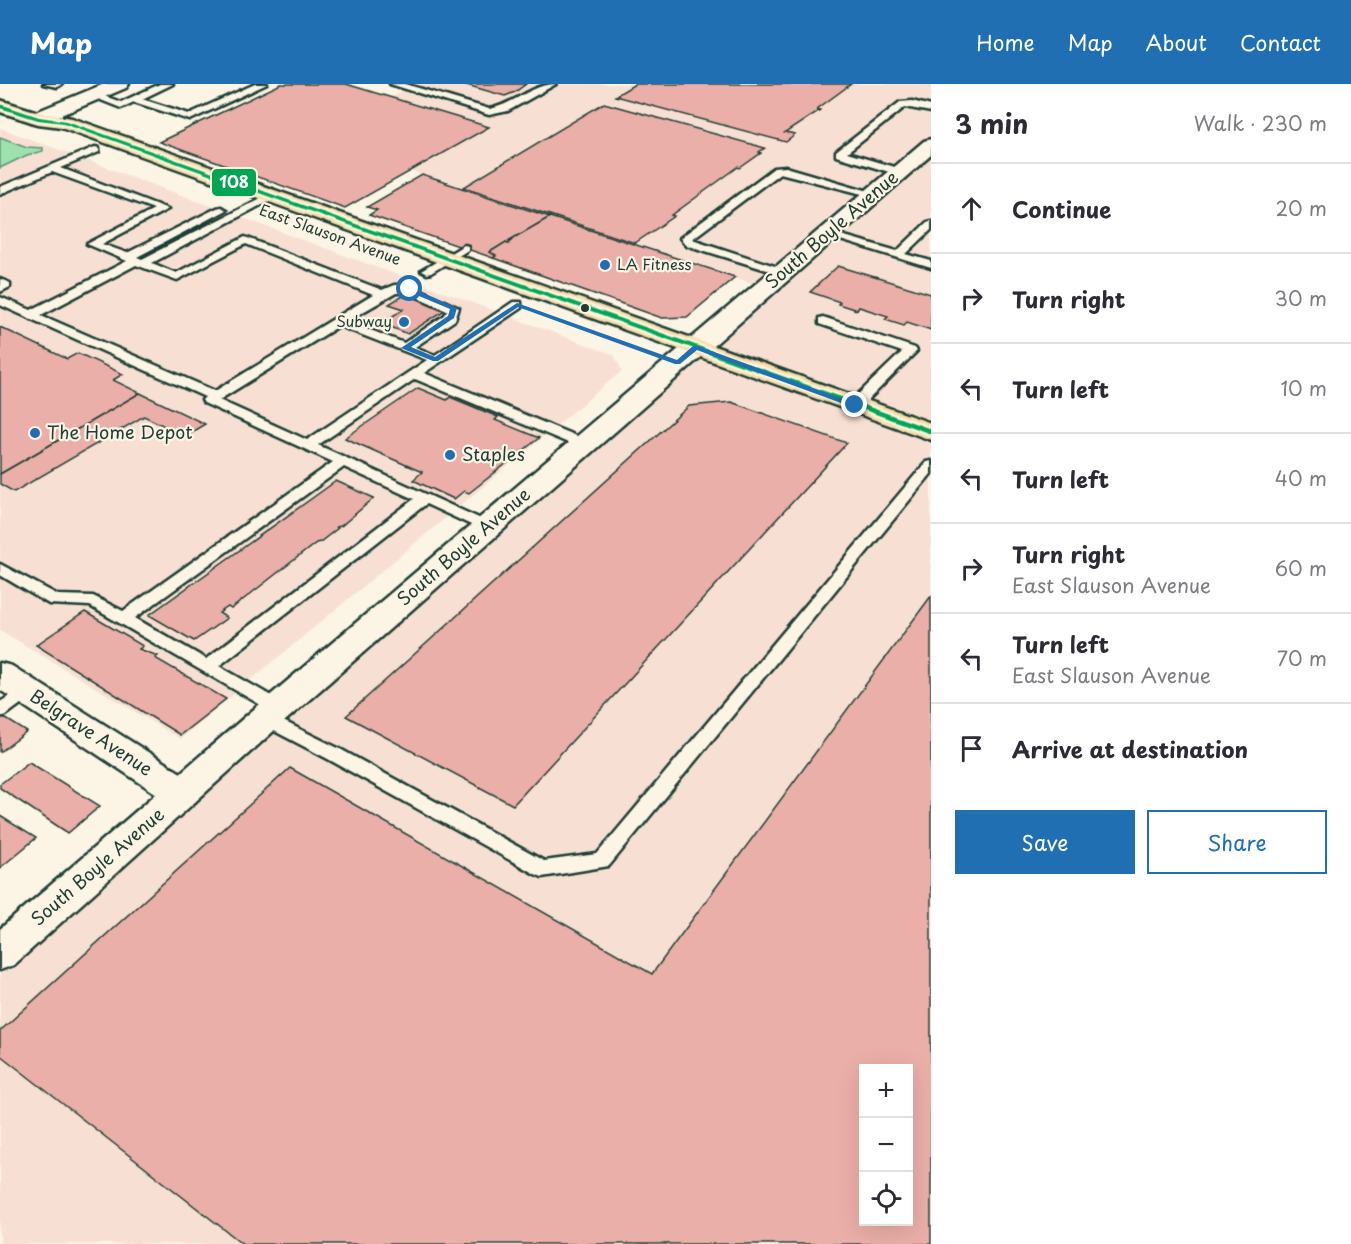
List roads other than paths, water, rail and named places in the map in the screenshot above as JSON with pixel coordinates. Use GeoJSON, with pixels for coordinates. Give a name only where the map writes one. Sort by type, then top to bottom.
{"type":"FeatureCollection","features":[{"type":"Feature","properties":{"kind":"main road"},"geometry":{"type":"LineString","coordinates":[[38,118],[120,84]]}},
{"type":"Feature","properties":{"kind":"main road","name":"East Slauson Avenue"},"geometry":{"type":"LineString","coordinates":[[0,106],[38,118],[65,122],[254,199]]}},
{"type":"Feature","properties":{"kind":"main road","name":"East Slauson Avenue"},"geometry":{"type":"LineString","coordinates":[[38,118],[52,132],[95,150],[446,259],[931,455]]}},
{"type":"Feature","properties":{"kind":"main road","name":"South Boyle Avenue"},"geometry":{"type":"LineString","coordinates":[[0,953],[487,527],[931,145]]}},
{"type":"Feature","properties":{"kind":"main road","name":"East Slauson Avenue"},"geometry":{"type":"LineString","coordinates":[[446,259],[517,305],[855,405],[931,432]]}},
{"type":"Feature","properties":{"kind":"main road","name":"Belgrave Avenue"},"geometry":{"type":"LineString","coordinates":[[9,692],[182,792]]}},
{"type":"Feature","properties":{"kind":"lane"},"geometry":{"type":"LineString","coordinates":[[48,84],[57,84]]}},
{"type":"Feature","properties":{"kind":"lane"},"geometry":{"type":"LineString","coordinates":[[141,84],[157,89]]}},
{"type":"Feature","properties":{"kind":"lane"},"geometry":{"type":"LineString","coordinates":[[93,95],[121,105],[168,84]]}},
{"type":"Feature","properties":{"kind":"lane"},"geometry":{"type":"LineString","coordinates":[[133,99],[190,117],[262,84]]}},
{"type":"Feature","properties":{"kind":"lane"},"geometry":{"type":"LineString","coordinates":[[395,84],[489,112],[505,109],[551,84]]}},
{"type":"Feature","properties":{"kind":"lane"},"geometry":{"type":"LineString","coordinates":[[900,172],[840,154],[903,104],[931,109]]}},
{"type":"Feature","properties":{"kind":"lane"},"geometry":{"type":"LineString","coordinates":[[0,191],[95,150]]}},
{"type":"Feature","properties":{"kind":"lane"},"geometry":{"type":"LineString","coordinates":[[52,168],[163,209],[93,244],[135,261],[177,277],[245,240],[382,294]]}},
{"type":"Feature","properties":{"kind":"lane"},"geometry":{"type":"LineString","coordinates":[[783,272],[690,243],[686,238],[778,170],[786,170],[874,194]]}},
{"type":"Feature","properties":{"kind":"lane"},"geometry":{"type":"LineString","coordinates":[[31,315],[254,199]]}},
{"type":"Feature","properties":{"kind":"lane"},"geometry":{"type":"LineString","coordinates":[[898,255],[931,224]]}},
{"type":"Feature","properties":{"kind":"lane"},"geometry":{"type":"LineString","coordinates":[[827,234],[931,265]]}},
{"type":"Feature","properties":{"kind":"lane"},"geometry":{"type":"LineString","coordinates":[[0,282],[6,285],[0,288]]}},
{"type":"Feature","properties":{"kind":"lane"},"geometry":{"type":"LineString","coordinates":[[405,348],[451,317],[453,308],[410,289],[394,289],[382,294],[209,400],[487,527]]}},
{"type":"Feature","properties":{"kind":"lane"},"geometry":{"type":"LineString","coordinates":[[0,301],[215,396]]}},
{"type":"Feature","properties":{"kind":"lane"},"geometry":{"type":"LineString","coordinates":[[309,445],[517,305]]}},
{"type":"Feature","properties":{"kind":"lane"},"geometry":{"type":"LineString","coordinates":[[337,321],[435,360]]}},
{"type":"Feature","properties":{"kind":"lane"},"geometry":{"type":"LineString","coordinates":[[823,321],[911,351],[855,405]]}},
{"type":"Feature","properties":{"kind":"lane"},"geometry":{"type":"LineString","coordinates":[[414,374],[583,444]]}},
{"type":"Feature","properties":{"kind":"lane"},"geometry":{"type":"LineString","coordinates":[[123,619],[344,461]]}},
{"type":"Feature","properties":{"kind":"lane"},"geometry":{"type":"LineString","coordinates":[[0,569],[55,600],[93,601],[207,666],[272,714],[334,754],[542,869],[602,861],[931,465]]}},
{"type":"Feature","properties":{"kind":"lane"},"geometry":{"type":"LineString","coordinates":[[207,666],[425,498]]}},
{"type":"Feature","properties":{"kind":"place","name":"LA Fitness"},"geometry":{"type":"Point","coordinates":[605,265]}},
{"type":"Feature","properties":{"kind":"place","name":"Subway"},"geometry":{"type":"Point","coordinates":[404,322]}},
{"type":"Feature","properties":{"kind":"place","name":"The Home Depot"},"geometry":{"type":"Point","coordinates":[35,433]}},
{"type":"Feature","properties":{"kind":"place","name":"Staples"},"geometry":{"type":"Point","coordinates":[450,455]}}]}
